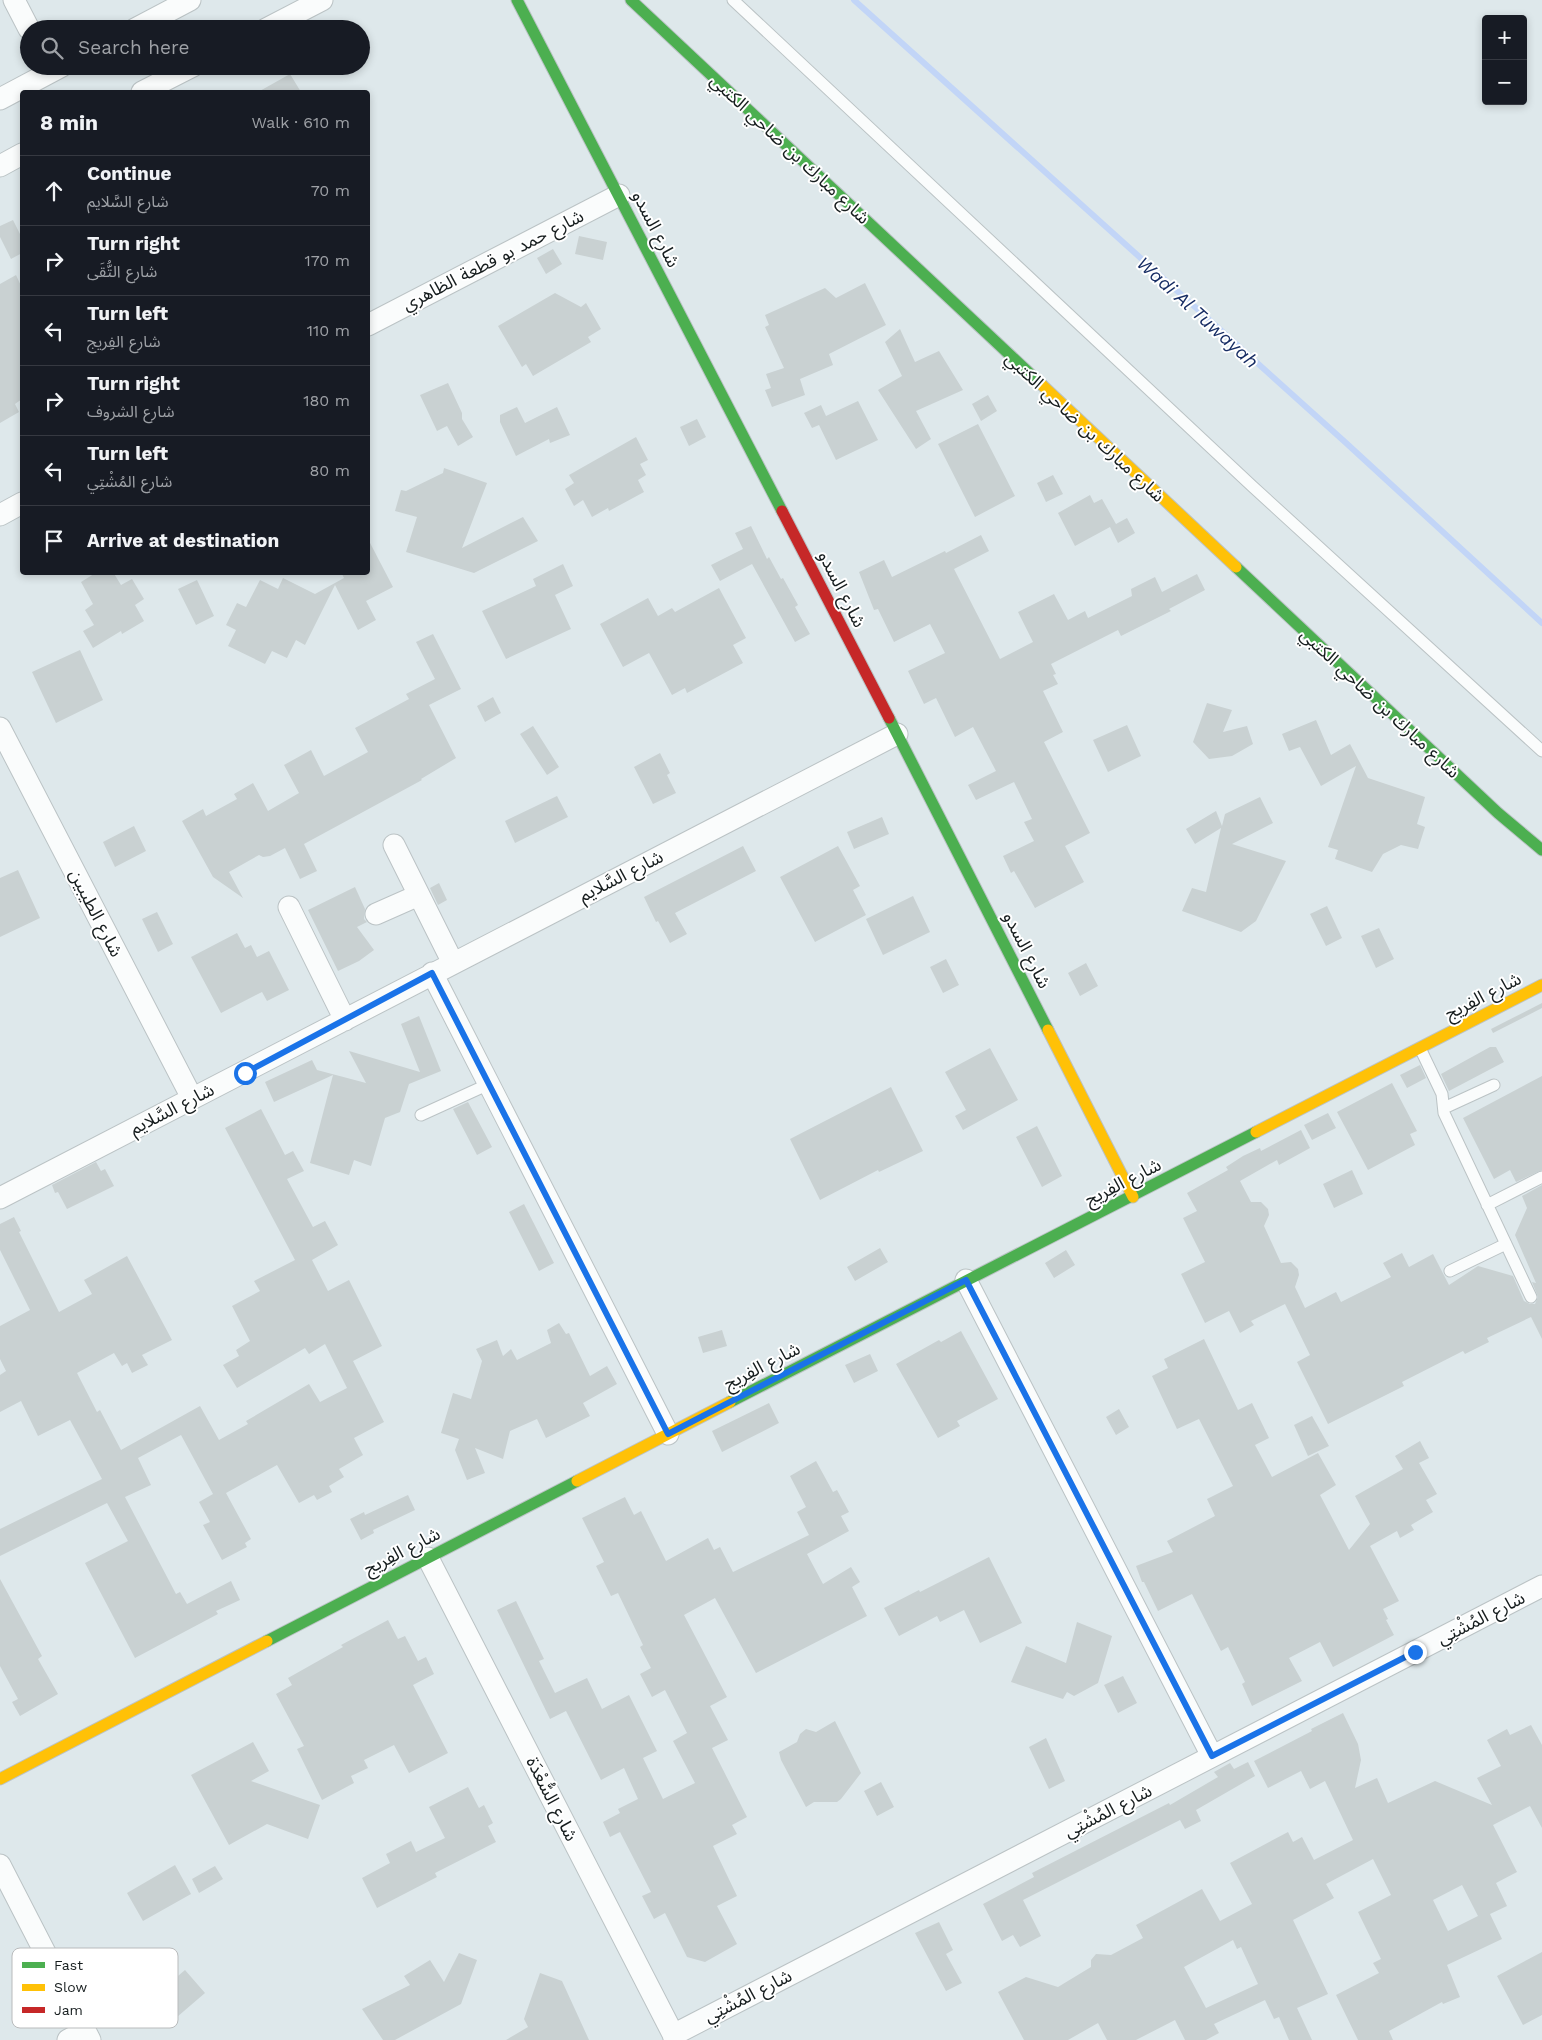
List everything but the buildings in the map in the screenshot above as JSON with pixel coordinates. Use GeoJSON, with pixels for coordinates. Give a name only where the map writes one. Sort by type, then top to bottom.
{"type":"FeatureCollection","features":[{"type":"Feature","properties":{"kind":"street"},"geometry":{"type":"LineString","coordinates":[[14,0],[24,20]]}},
{"type":"Feature","properties":{"kind":"street"},"geometry":{"type":"LineString","coordinates":[[152,20],[190,0]]}},
{"type":"Feature","properties":{"kind":"street"},"geometry":{"type":"LineString","coordinates":[[283,20],[322,0]]}},
{"type":"Feature","properties":{"kind":"street","name":"شارع السدو"},"geometry":{"type":"LineString","coordinates":[[517,0],[897,734],[1133,1197]]}},
{"type":"Feature","properties":{"kind":"street","name":"شارع مبارك بن ضاحي الكتبي"},"geometry":{"type":"LineString","coordinates":[[630,0],[1476,793],[1542,850]]}},
{"type":"Feature","properties":{"kind":"street"},"geometry":{"type":"LineString","coordinates":[[0,99],[42,75]]}},
{"type":"Feature","properties":{"kind":"street"},"geometry":{"type":"LineString","coordinates":[[146,90],[175,75]]}},
{"type":"Feature","properties":{"kind":"street"},"geometry":{"type":"LineString","coordinates":[[0,166],[20,155]]}},
{"type":"Feature","properties":{"kind":"street","name":"شارع حمد بو قطعة الظاهري"},"geometry":{"type":"LineString","coordinates":[[370,324],[619,195]]}},
{"type":"Feature","properties":{"kind":"street"},"geometry":{"type":"LineString","coordinates":[[0,515],[20,504]]}},
{"type":"Feature","properties":{"kind":"street","name":"شارع الطيبين"},"geometry":{"type":"LineString","coordinates":[[0,728],[192,1098]]}},
{"type":"Feature","properties":{"kind":"street","name":"شارع السَّلايم"},"geometry":{"type":"LineString","coordinates":[[0,1198],[897,734]]}},
{"type":"Feature","properties":{"kind":"street"},"geometry":{"type":"LineString","coordinates":[[394,845],[453,963]]}},
{"type":"Feature","properties":{"kind":"street"},"geometry":{"type":"LineString","coordinates":[[376,914],[419,895]]}},
{"type":"Feature","properties":{"kind":"street"},"geometry":{"type":"LineString","coordinates":[[289,907],[345,1020]]}},
{"type":"Feature","properties":{"kind":"street"},"geometry":{"type":"LineString","coordinates":[[432,973],[668,1434]]}},
{"type":"Feature","properties":{"kind":"street","name":"شارع الفِريج"},"geometry":{"type":"LineString","coordinates":[[0,1780],[966,1280],[1133,1197],[1542,985]]}},
{"type":"Feature","properties":{"kind":"street"},"geometry":{"type":"LineString","coordinates":[[966,1280],[1212,1756]]}},
{"type":"Feature","properties":{"kind":"street","name":"شارع السُّعْدَة"},"geometry":{"type":"LineString","coordinates":[[428,1558],[674,2037]]}},
{"type":"Feature","properties":{"kind":"street","name":"شارع المُشْتِي"},"geometry":{"type":"LineString","coordinates":[[674,2037],[1542,1586]]}},
{"type":"Feature","properties":{"kind":"street"},"geometry":{"type":"LineString","coordinates":[[0,1865],[39,1948]]}},
{"type":"Feature","properties":{"kind":"lane"},"geometry":{"type":"LineString","coordinates":[[733,0],[1259,492],[1542,751]]}},
{"type":"Feature","properties":{"kind":"lane"},"geometry":{"type":"LineString","coordinates":[[1420,1048],[1442,1094],[1444,1113],[1531,1297]]}},
{"type":"Feature","properties":{"kind":"lane"},"geometry":{"type":"LineString","coordinates":[[421,1115],[489,1084]]}},
{"type":"Feature","properties":{"kind":"lane"},"geometry":{"type":"LineString","coordinates":[[1444,1108],[1494,1085]]}},
{"type":"Feature","properties":{"kind":"lane"},"geometry":{"type":"LineString","coordinates":[[1487,1205],[1542,1177]]}},
{"type":"Feature","properties":{"kind":"lane"},"geometry":{"type":"LineString","coordinates":[[1450,1271],[1506,1244]]}},
{"type":"Feature","properties":{"kind":"waterway","name":"Wadi Al Tuwayah"},"geometry":{"type":"LineString","coordinates":[[854,0],[1345,442],[1542,623]]}},
{"type":"Feature","properties":{"kind":"traffic: fast"},"geometry":{"type":"LineString","coordinates":[[517,0],[782,511]]}},
{"type":"Feature","properties":{"kind":"traffic: fast"},"geometry":{"type":"LineString","coordinates":[[631,0],[1042,385]]}},
{"type":"Feature","properties":{"kind":"traffic: fast"},"geometry":{"type":"LineString","coordinates":[[1236,567],[1498,813],[1542,850]]}},
{"type":"Feature","properties":{"kind":"traffic: fast"},"geometry":{"type":"LineString","coordinates":[[889,718],[1048,1030]]}},
{"type":"Feature","properties":{"kind":"traffic: fast"},"geometry":{"type":"LineString","coordinates":[[730,1402],[1256,1132]]}},
{"type":"Feature","properties":{"kind":"traffic: fast"},"geometry":{"type":"LineString","coordinates":[[267,1641],[577,1481]]}},
{"type":"Feature","properties":{"kind":"traffic: slow"},"geometry":{"type":"LineString","coordinates":[[1042,385],[1236,567]]}},
{"type":"Feature","properties":{"kind":"traffic: slow"},"geometry":{"type":"LineString","coordinates":[[1256,1132],[1542,985]]}},
{"type":"Feature","properties":{"kind":"traffic: slow"},"geometry":{"type":"LineString","coordinates":[[1048,1030],[1133,1197]]}},
{"type":"Feature","properties":{"kind":"traffic: slow"},"geometry":{"type":"LineString","coordinates":[[577,1481],[730,1402]]}},
{"type":"Feature","properties":{"kind":"traffic: slow"},"geometry":{"type":"LineString","coordinates":[[0,1779],[267,1641]]}},
{"type":"Feature","properties":{"kind":"traffic: jam"},"geometry":{"type":"LineString","coordinates":[[782,511],[889,718]]}},
{"type":"Feature","properties":{"kind":"route"},"geometry":{"type":"LineString","coordinates":[[245,1073],[432,973],[668,1434],[966,1280],[1212,1756],[1415,1652]]}}]}
